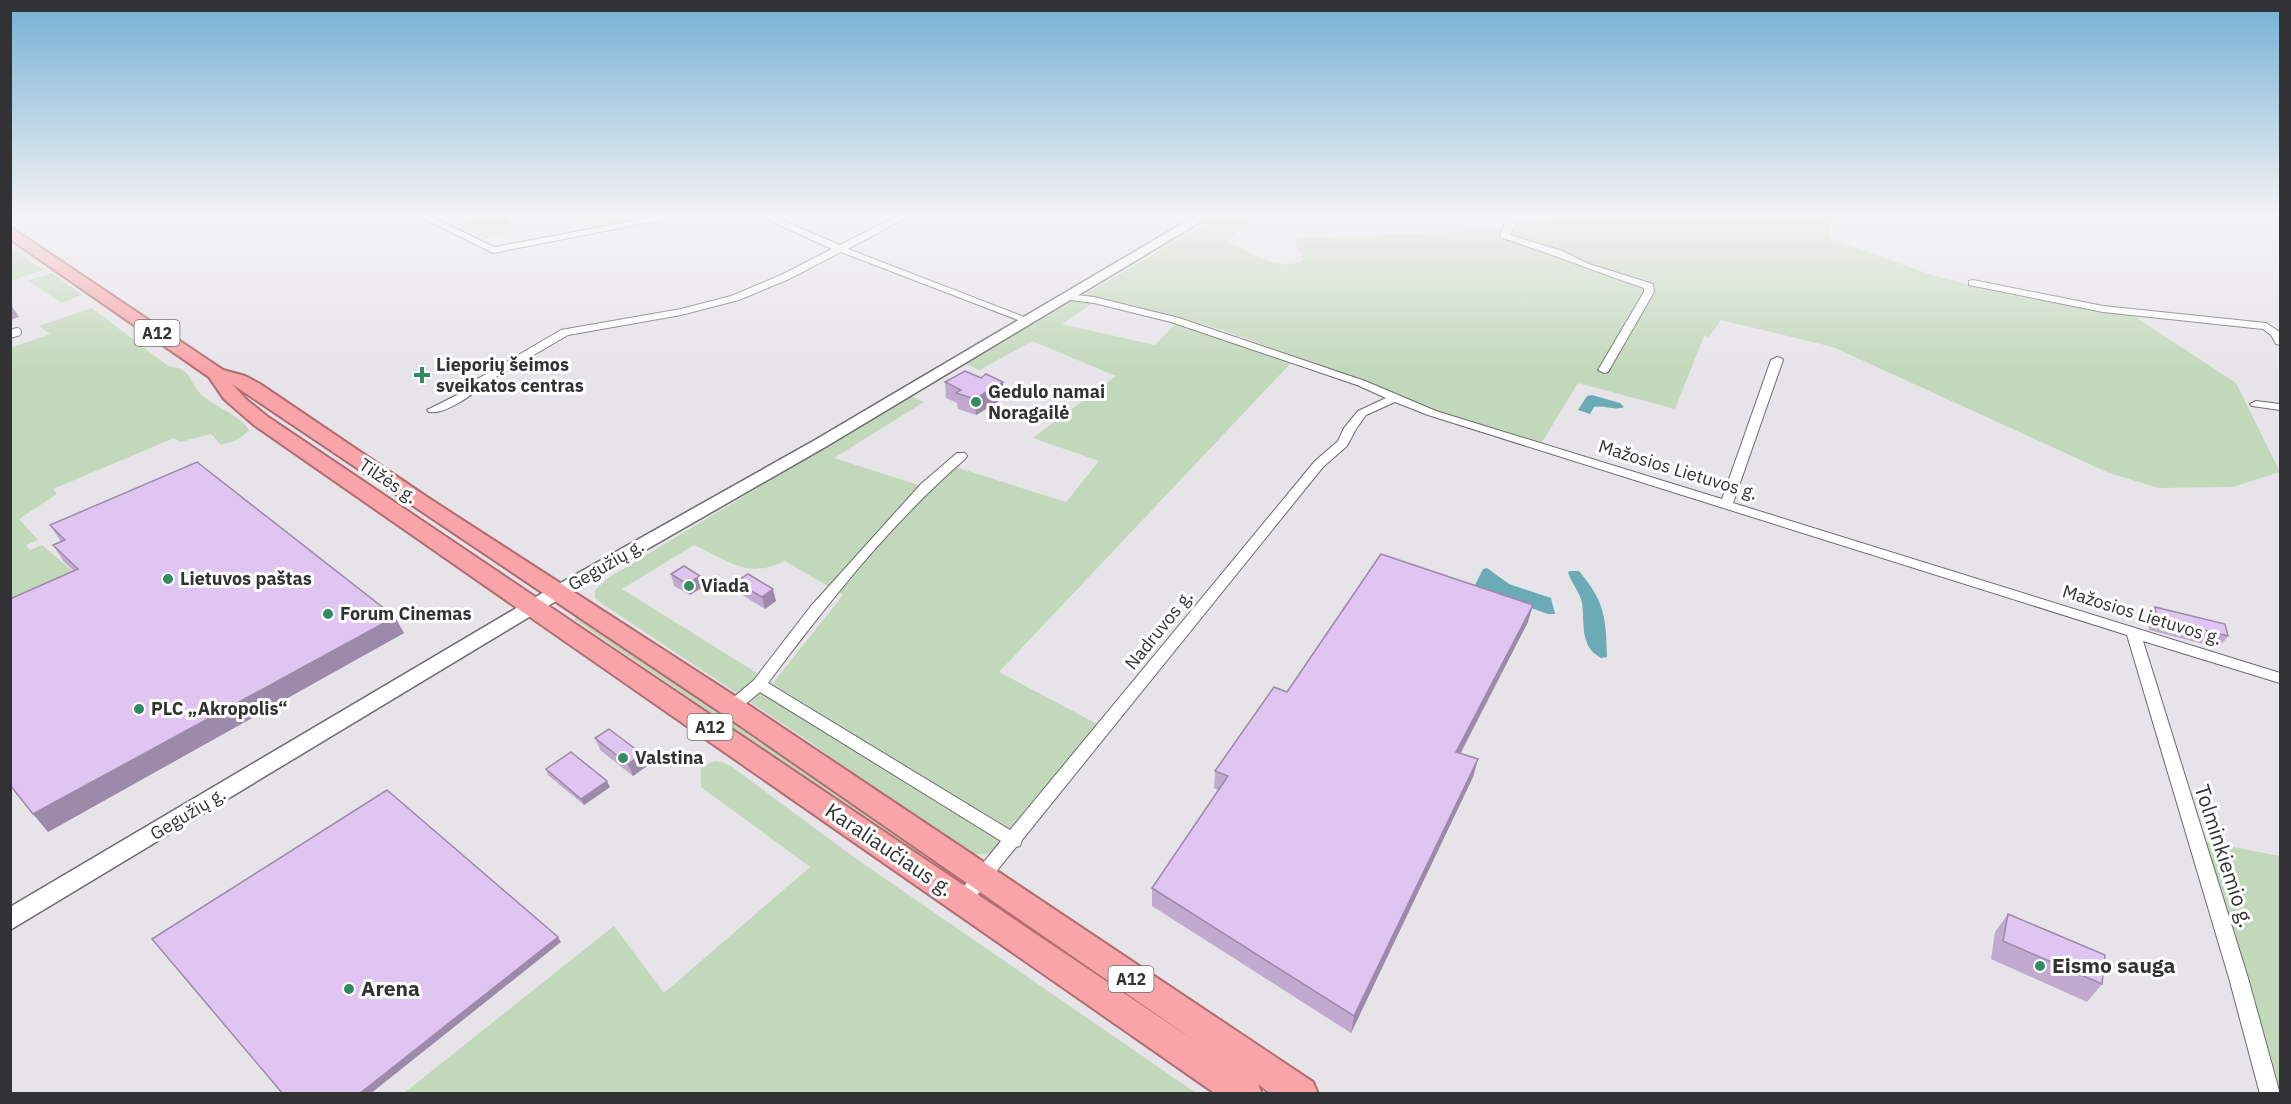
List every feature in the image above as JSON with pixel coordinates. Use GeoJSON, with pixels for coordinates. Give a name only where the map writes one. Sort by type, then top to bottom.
{"type":"FeatureCollection","features":[{"type":"Feature","properties":{"kind":"highway","name":"Tilžės g."},"geometry":{"type":"LineString","coordinates":[[62,268],[216,374],[238,380],[253,388],[413,498],[558,592]]}},
{"type":"Feature","properties":{"kind":"highway","name":"Tilžės g."},"geometry":{"type":"LineString","coordinates":[[216,374],[225,389],[246,409],[532,607]]}},
{"type":"Feature","properties":{"kind":"highway","name":"Karaliaučiaus g."},"geometry":{"type":"LineString","coordinates":[[558,592],[732,707],[1245,1094]]}},
{"type":"Feature","properties":{"kind":"highway","name":"Karaliaučiaus g."},"geometry":{"type":"LineString","coordinates":[[532,607],[973,889],[1301,1094]]}},
{"type":"Feature","properties":{"kind":"main road","name":"Gegužių g."},"geometry":{"type":"LineString","coordinates":[[10,920],[532,607],[821,442],[1117,268]]}},
{"type":"Feature","properties":{"kind":"street"},"geometry":{"type":"LineString","coordinates":[[433,410],[467,394],[478,384],[565,332],[681,312],[735,298],[804,268]]}},
{"type":"Feature","properties":{"kind":"street"},"geometry":{"type":"LineString","coordinates":[[889,268],[1027,320]]}},
{"type":"Feature","properties":{"kind":"street"},"geometry":{"type":"LineString","coordinates":[[1591,268],[1649,286],[1649,292],[1641,309],[1604,370]]}},
{"type":"Feature","properties":{"kind":"street"},"geometry":{"type":"LineString","coordinates":[[1973,283],[2103,309],[2280,327]]}},
{"type":"Feature","properties":{"kind":"street","name":"Mažosios Lietuvos g."},"geometry":{"type":"LineString","coordinates":[[1067,297],[1094,300],[1175,320],[1361,383],[1432,413],[2280,678]]}},
{"type":"Feature","properties":{"kind":"street"},"geometry":{"type":"LineString","coordinates":[[2266,326],[2276,333],[2280,342]]}},
{"type":"Feature","properties":{"kind":"street"},"geometry":{"type":"LineString","coordinates":[[1726,505],[1777,360]]}},
{"type":"Feature","properties":{"kind":"street","name":"Nadruvos g."},"geometry":{"type":"LineString","coordinates":[[973,889],[1318,464],[1343,443],[1350,428],[1362,413],[1394,398]]}},
{"type":"Feature","properties":{"kind":"street"},"geometry":{"type":"LineString","coordinates":[[2256,404],[2280,407]]}},
{"type":"Feature","properties":{"kind":"street"},"geometry":{"type":"LineString","coordinates":[[732,707],[759,684],[824,600],[925,487],[961,456]]}},
{"type":"Feature","properties":{"kind":"street","name":"Tolminkiemio g."},"geometry":{"type":"LineString","coordinates":[[2134,633],[2155,715],[2218,909],[2270,1094]]}},
{"type":"Feature","properties":{"kind":"street"},"geometry":{"type":"LineString","coordinates":[[759,684],[1014,841]]}},
{"type":"Feature","properties":{"kind":"green space"},"geometry":{"type":"Polygon","coordinates":[[[11,268],[39,268],[43,270],[11,281],[11,268]]]}},
{"type":"Feature","properties":{"kind":"green space"},"geometry":{"type":"Polygon","coordinates":[[[1131,268],[1911,268],[1970,285],[2131,314],[2236,383],[2280,472],[2233,487],[2159,488],[2109,473],[1833,347],[1721,320],[1709,337],[1704,336],[1675,409],[1578,383],[1541,444],[1447,415],[1223,330],[1084,295],[1131,268]]]}},
{"type":"Feature","properties":{"kind":"green space"},"geometry":{"type":"Polygon","coordinates":[[[52,273],[82,295],[61,303],[29,281],[21,283],[52,273]]]}},
{"type":"Feature","properties":{"kind":"green space"},"geometry":{"type":"Polygon","coordinates":[[[1075,300],[1094,302],[1062,324],[1155,345],[1176,323],[1291,363],[999,672],[1101,726],[999,848],[988,854],[969,855],[902,813],[813,744],[595,598],[595,590],[608,578],[911,396],[924,402],[834,458],[925,487],[949,465],[1066,502],[1099,461],[1033,438],[1116,376],[1032,341],[980,370],[965,364],[1075,300]],[[694,545],[622,589],[773,683],[843,595],[785,561],[760,569],[748,568],[728,562],[694,545]]]}},
{"type":"Feature","properties":{"kind":"green space"},"geometry":{"type":"Polygon","coordinates":[[[92,308],[168,366],[185,372],[199,392],[239,419],[249,430],[239,439],[221,445],[211,434],[180,442],[174,438],[53,489],[57,494],[19,519],[38,540],[26,545],[30,550],[42,545],[82,579],[10,612],[10,348],[50,334],[39,326],[92,308]]]}},
{"type":"Feature","properties":{"kind":"green space"},"geometry":{"type":"Polygon","coordinates":[[[578,617],[1136,998],[1137,1003],[574,619],[578,617]]]}},
{"type":"Feature","properties":{"kind":"green space"},"geometry":{"type":"Polygon","coordinates":[[[714,761],[731,766],[855,858],[1196,1093],[404,1093],[614,926],[664,993],[810,867],[701,787],[701,768],[714,761]]]}},
{"type":"Feature","properties":{"kind":"green space"},"geometry":{"type":"Polygon","coordinates":[[[2206,842],[2280,856],[2280,1092],[2277,1077],[2206,842]]]}},
{"type":"Feature","properties":{"kind":"water"},"geometry":{"type":"Polygon","coordinates":[[[1592,395],[1620,403],[1624,407],[1594,407],[1590,414],[1578,410],[1587,396],[1592,395]]]}},
{"type":"Feature","properties":{"kind":"water"},"geometry":{"type":"Polygon","coordinates":[[[1487,568],[1509,584],[1551,598],[1555,614],[1548,614],[1477,589],[1475,585],[1483,569],[1487,568]]]}},
{"type":"Feature","properties":{"kind":"water"},"geometry":{"type":"Polygon","coordinates":[[[1579,571],[1599,602],[1605,621],[1607,657],[1601,658],[1594,653],[1586,641],[1582,603],[1569,576],[1568,572],[1579,571]]]}},
{"type":"Feature","properties":{"kind":"building"},"geometry":{"type":"Polygon","coordinates":[[[965,371],[981,378],[986,374],[1003,382],[975,399],[956,393],[961,390],[945,382],[965,371]]]}},
{"type":"Feature","properties":{"kind":"building","name":"PLC „Akropolis“"},"geometry":{"type":"Polygon","coordinates":[[[197,462],[395,617],[33,814],[10,785],[10,599],[78,569],[53,545],[65,540],[50,525],[197,462]]]}},
{"type":"Feature","properties":{"kind":"building"},"geometry":{"type":"Polygon","coordinates":[[[1381,554],[1533,605],[1456,752],[1478,759],[1354,1016],[1152,888],[1228,776],[1215,771],[1274,687],[1287,692],[1381,554]]]}},
{"type":"Feature","properties":{"kind":"building"},"geometry":{"type":"Polygon","coordinates":[[[684,566],[700,576],[687,584],[671,574],[684,566]]]}},
{"type":"Feature","properties":{"kind":"building"},"geometry":{"type":"Polygon","coordinates":[[[748,574],[773,589],[762,597],[736,582],[748,574]]]}},
{"type":"Feature","properties":{"kind":"building"},"geometry":{"type":"Polygon","coordinates":[[[2155,607],[2225,624],[2228,636],[2157,618],[2155,607]]]}},
{"type":"Feature","properties":{"kind":"building"},"geometry":{"type":"Polygon","coordinates":[[[609,729],[642,754],[628,764],[595,738],[609,729]]]}},
{"type":"Feature","properties":{"kind":"building"},"geometry":{"type":"Polygon","coordinates":[[[571,752],[607,781],[581,799],[546,769],[571,752]]]}},
{"type":"Feature","properties":{"kind":"building","name":"Arena"},"geometry":{"type":"Polygon","coordinates":[[[387,790],[558,937],[359,1094],[283,1094],[152,939],[387,790]]]}},
{"type":"Feature","properties":{"kind":"building"},"geometry":{"type":"Polygon","coordinates":[[[2008,914],[2105,955],[2102,984],[2003,941],[2008,914]]]}},
{"type":"Feature","properties":{"kind":"place","name":"Lieporių šeimos sveikatos centras"},"geometry":{"type":"Point","coordinates":[422,375]}},
{"type":"Feature","properties":{"kind":"place","name":"Gedulo namai Noragailė"},"geometry":{"type":"Point","coordinates":[976,402]}},
{"type":"Feature","properties":{"kind":"place","name":"Lietuvos paštas"},"geometry":{"type":"Point","coordinates":[168,579]}},
{"type":"Feature","properties":{"kind":"place","name":"Viada"},"geometry":{"type":"Point","coordinates":[689,586]}},
{"type":"Feature","properties":{"kind":"place","name":"Forum Cinemas"},"geometry":{"type":"Point","coordinates":[328,614]}},
{"type":"Feature","properties":{"kind":"place","name":"PLC „Akropolis“"},"geometry":{"type":"Point","coordinates":[139,709]}},
{"type":"Feature","properties":{"kind":"place","name":"Valstina"},"geometry":{"type":"Point","coordinates":[623,758]}},
{"type":"Feature","properties":{"kind":"place","name":"Eismo sauga"},"geometry":{"type":"Point","coordinates":[2040,966]}},
{"type":"Feature","properties":{"kind":"place","name":"Arena"},"geometry":{"type":"Point","coordinates":[349,989]}}]}
